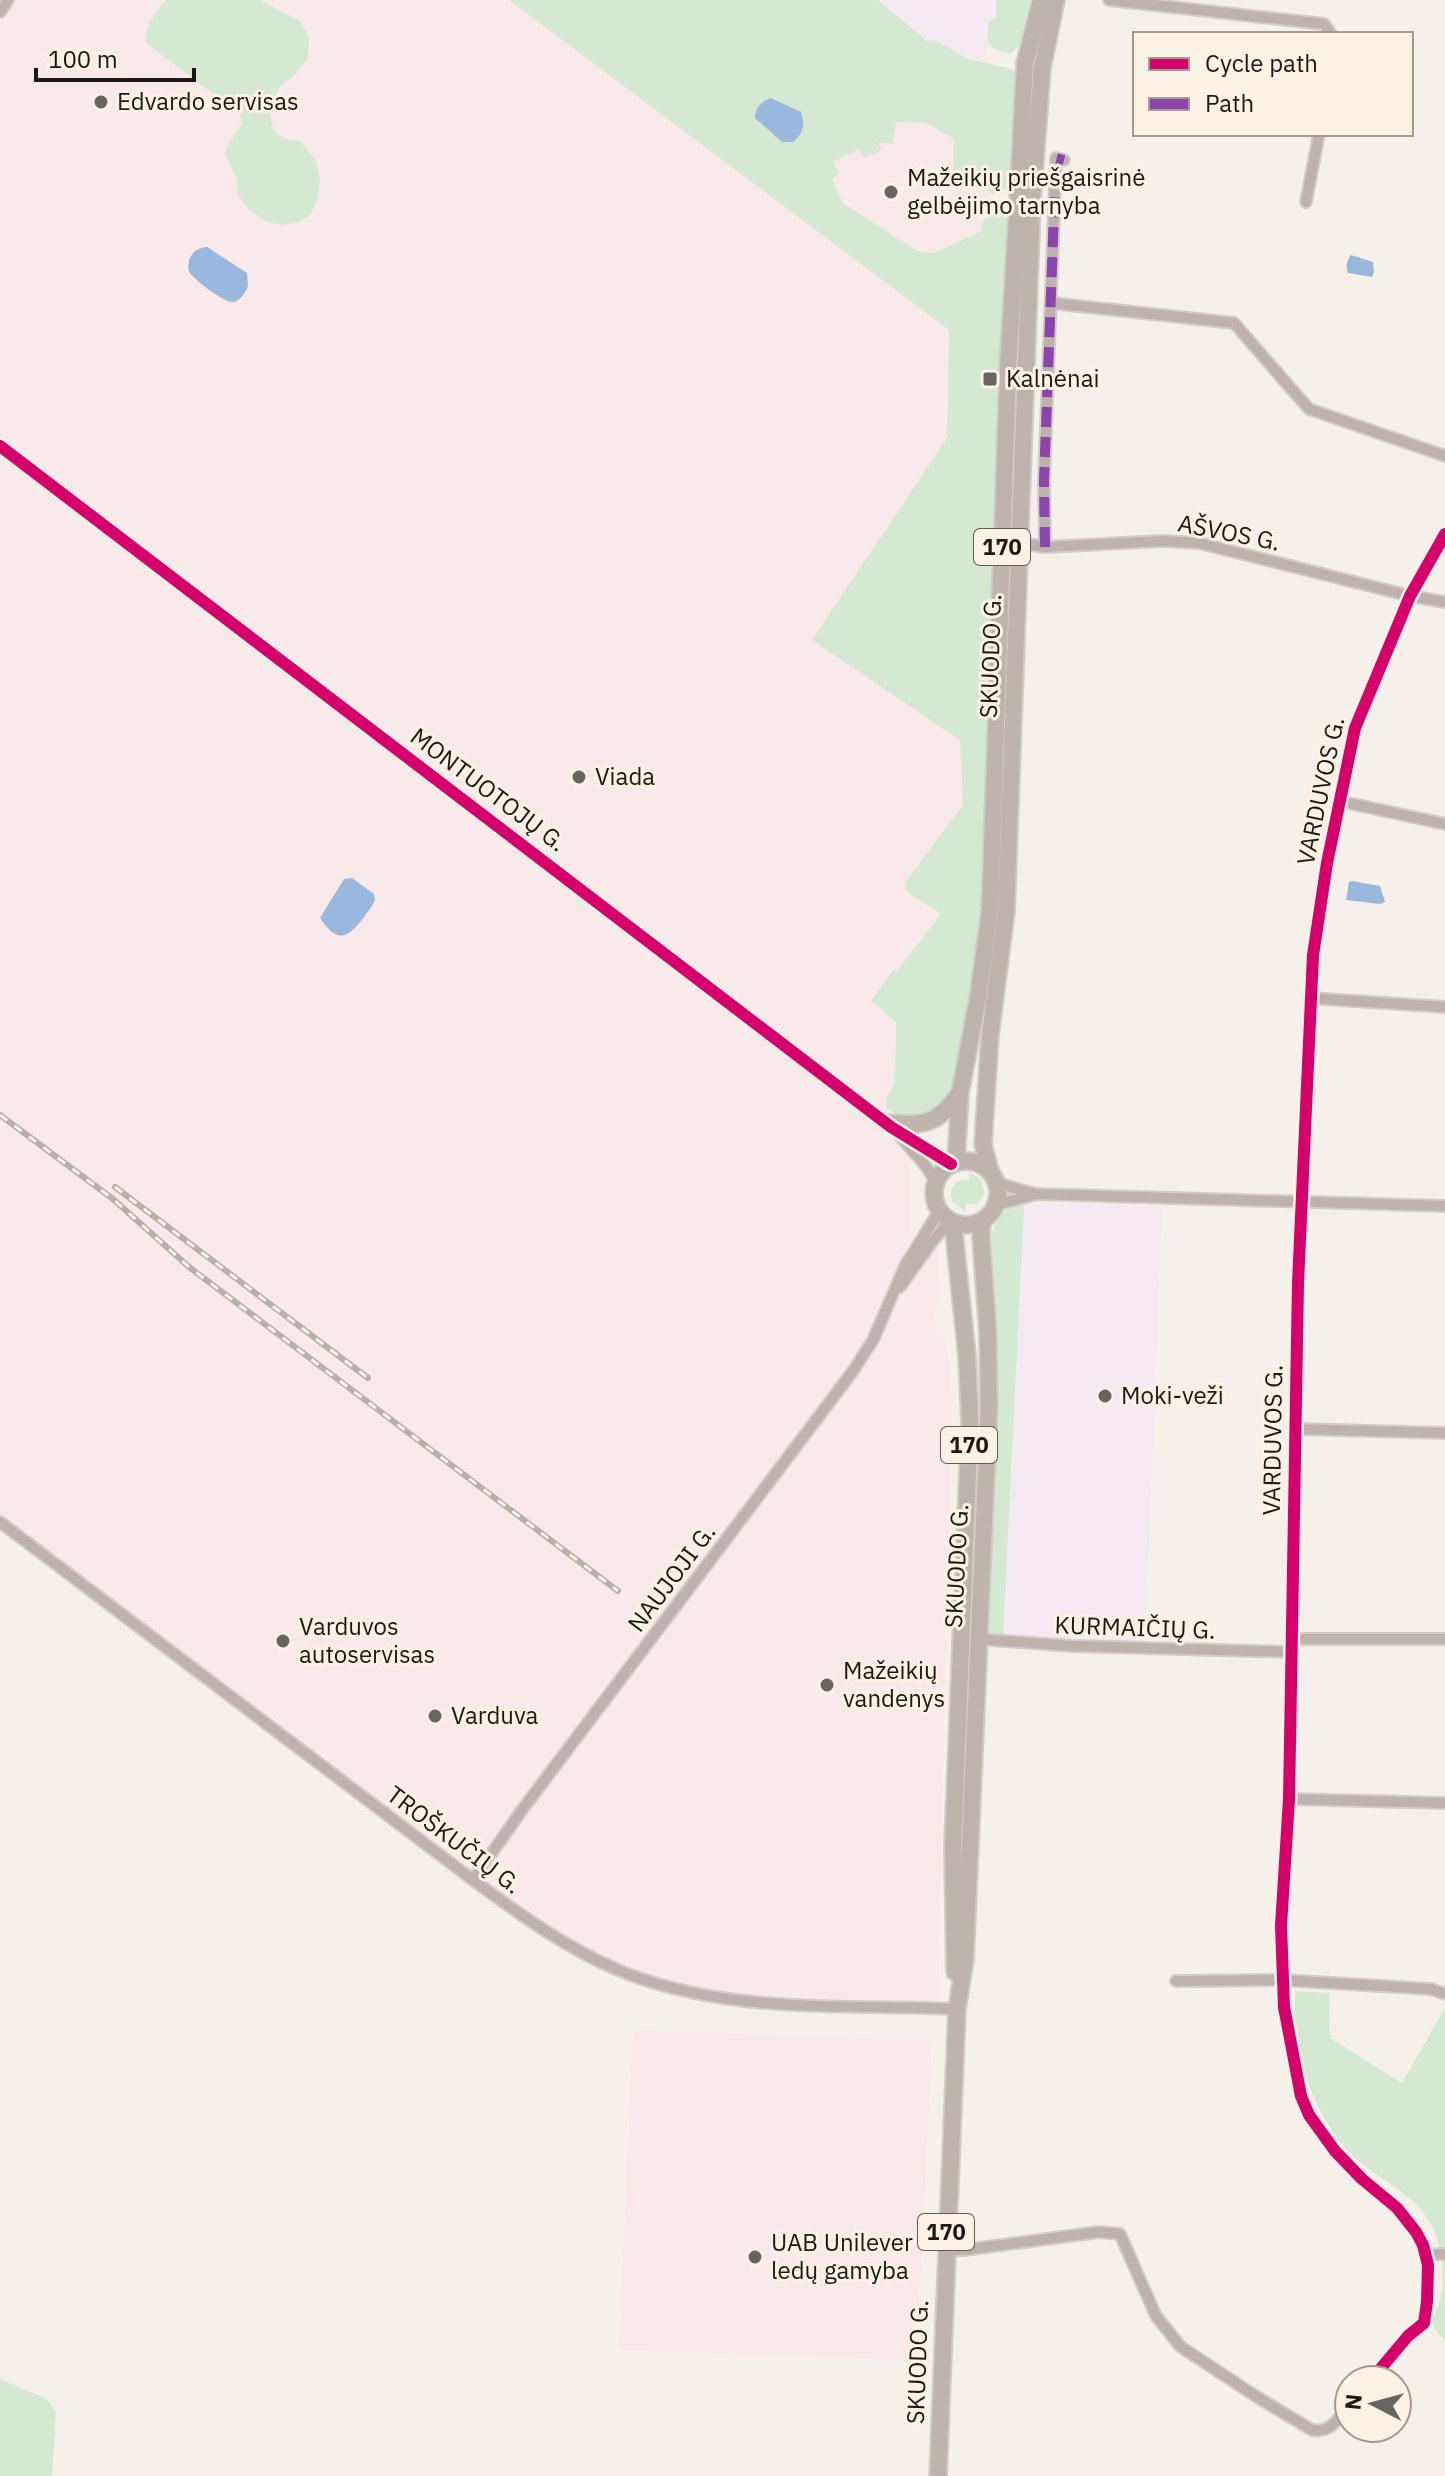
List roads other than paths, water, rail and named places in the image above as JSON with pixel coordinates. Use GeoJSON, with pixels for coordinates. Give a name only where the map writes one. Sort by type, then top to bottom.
{"type":"FeatureCollection","features":[{"type":"Feature","properties":{"kind":"main road","name":"SKUODO G."},"geometry":{"type":"LineString","coordinates":[[993,1177],[983,1144],[990,1035],[1006,911],[1011,541],[1008,369],[1025,64],[1041,0]]}},
{"type":"Feature","properties":{"kind":"main road","name":"SKUODO G."},"geometry":{"type":"LineString","coordinates":[[953,1163],[960,1093],[990,910],[1036,142],[1042,68],[1056,0]]}},
{"type":"Feature","properties":{"kind":"main road"},"geometry":{"type":"LineString","coordinates":[[889,1125],[925,1124],[942,1114],[960,1093]]}},
{"type":"Feature","properties":{"kind":"main road"},"geometry":{"type":"LineString","coordinates":[[971,1161],[993,1177],[998,1198],[993,1211],[982,1221],[965,1226],[951,1222],[938,1209],[934,1195],[936,1181],[944,1169],[953,1163],[971,1161]]}},
{"type":"Feature","properties":{"kind":"main road","name":"SKUODO G."},"geometry":{"type":"LineString","coordinates":[[957,2009],[965,1959],[990,1375],[982,1221]]}},
{"type":"Feature","properties":{"kind":"main road","name":"SKUODO G."},"geometry":{"type":"LineString","coordinates":[[938,2476],[957,2009],[953,1846],[970,1421],[967,1356],[951,1222]]}},
{"type":"Feature","properties":{"kind":"street"},"geometry":{"type":"LineString","coordinates":[[0,12],[8,0]]}},
{"type":"Feature","properties":{"kind":"street"},"geometry":{"type":"LineString","coordinates":[[1109,0],[1324,24],[1330,32]]}},
{"type":"Feature","properties":{"kind":"street"},"geometry":{"type":"LineString","coordinates":[[1306,202],[1319,136]]}},
{"type":"Feature","properties":{"kind":"street"},"geometry":{"type":"LineString","coordinates":[[1045,547],[1044,481],[1056,158],[1064,160]]}},
{"type":"Feature","properties":{"kind":"street"},"geometry":{"type":"LineString","coordinates":[[1051,303],[1234,323],[1309,409],[1445,456]]}},
{"type":"Feature","properties":{"kind":"street","name":"MONTUOTOJŲ G."},"geometry":{"type":"LineString","coordinates":[[0,446],[889,1125],[953,1163]]}},
{"type":"Feature","properties":{"kind":"street","name":"VARDUVOS G."},"geometry":{"type":"LineString","coordinates":[[1384,2364],[1408,2336],[1424,2323],[1428,2284],[1426,2255],[1408,2220],[1348,2166],[1309,2115],[1295,2075],[1282,1980],[1281,1926],[1289,1799],[1301,1200],[1309,998],[1316,930],[1339,801],[1355,728],[1410,596],[1445,534]]}},
{"type":"Feature","properties":{"kind":"street","name":"AŠVOS G."},"geometry":{"type":"LineString","coordinates":[[1011,541],[1045,547],[1163,541],[1199,543],[1445,602]]}},
{"type":"Feature","properties":{"kind":"street"},"geometry":{"type":"LineString","coordinates":[[1339,801],[1445,824]]}},
{"type":"Feature","properties":{"kind":"street"},"geometry":{"type":"LineString","coordinates":[[1309,998],[1445,1007]]}},
{"type":"Feature","properties":{"kind":"street","name":"MONTUOTOJŲ G."},"geometry":{"type":"LineString","coordinates":[[889,1125],[936,1181]]}},
{"type":"Feature","properties":{"kind":"street"},"geometry":{"type":"LineString","coordinates":[[993,1177],[1037,1194]]}},
{"type":"Feature","properties":{"kind":"street"},"geometry":{"type":"LineString","coordinates":[[996,1205],[1037,1194],[1445,1206]]}},
{"type":"Feature","properties":{"kind":"street","name":"NAUJOJI G."},"geometry":{"type":"LineString","coordinates":[[473,1880],[522,1810],[853,1371],[873,1340],[905,1266],[938,1209]]}},
{"type":"Feature","properties":{"kind":"street","name":"NAUJOJI G."},"geometry":{"type":"LineString","coordinates":[[894,1294],[934,1239],[951,1222]]}},
{"type":"Feature","properties":{"kind":"street"},"geometry":{"type":"LineString","coordinates":[[1295,1429],[1445,1433]]}},
{"type":"Feature","properties":{"kind":"street","name":"TROŠKUČIŲ G."},"geometry":{"type":"LineString","coordinates":[[0,1522],[473,1880],[515,1911],[584,1954],[618,1970],[671,1987],[734,2001],[783,2006],[957,2009]]}},
{"type":"Feature","properties":{"kind":"street","name":"KURMAIČIŲ G."},"geometry":{"type":"LineString","coordinates":[[978,1639],[1072,1646],[1291,1652]]}},
{"type":"Feature","properties":{"kind":"street"},"geometry":{"type":"LineString","coordinates":[[1291,1639],[1445,1639]]}},
{"type":"Feature","properties":{"kind":"street"},"geometry":{"type":"LineString","coordinates":[[1289,1799],[1445,1803]]}},
{"type":"Feature","properties":{"kind":"street"},"geometry":{"type":"LineString","coordinates":[[1176,1981],[1282,1980],[1431,1989],[1445,1994]]}},
{"type":"Feature","properties":{"kind":"street"},"geometry":{"type":"LineString","coordinates":[[945,2250],[1099,2232],[1120,2234],[1156,2316],[1181,2347],[1312,2430],[1322,2432],[1333,2426]]}},
{"type":"Feature","properties":{"kind":"street"},"geometry":{"type":"LineString","coordinates":[[1426,2255],[1445,2254]]}},
{"type":"Feature","properties":{"kind":"water"},"geometry":{"type":"Polygon","coordinates":[[[771,98],[801,112],[803,128],[793,142],[782,142],[755,118],[759,105],[771,98]]]}},
{"type":"Feature","properties":{"kind":"water"},"geometry":{"type":"Polygon","coordinates":[[[207,247],[247,273],[248,287],[236,301],[230,302],[217,295],[189,272],[192,255],[207,247]]]}},
{"type":"Feature","properties":{"kind":"water"},"geometry":{"type":"Polygon","coordinates":[[[1351,255],[1373,262],[1372,277],[1348,273],[1347,264],[1351,255]]]}},
{"type":"Feature","properties":{"kind":"water"},"geometry":{"type":"Polygon","coordinates":[[[352,878],[374,894],[375,900],[349,933],[335,934],[320,918],[344,879],[352,878]]]}},
{"type":"Feature","properties":{"kind":"water"},"geometry":{"type":"Polygon","coordinates":[[[1349,882],[1380,886],[1385,902],[1346,900],[1349,882]]]}},
{"type":"Feature","properties":{"kind":"railway"},"geometry":{"type":"LineString","coordinates":[[0,1115],[113,1199],[189,1267],[618,1591]]}},
{"type":"Feature","properties":{"kind":"railway"},"geometry":{"type":"LineString","coordinates":[[115,1187],[368,1378]]}},
{"type":"Feature","properties":{"kind":"place","name":"Edvardo servisas"},"geometry":{"type":"Point","coordinates":[101,102]}},
{"type":"Feature","properties":{"kind":"place","name":"Mažeikių priešgaisrinė gelbėjimo tarnyba"},"geometry":{"type":"Point","coordinates":[891,192]}},
{"type":"Feature","properties":{"kind":"place","name":"Kalnėnai"},"geometry":{"type":"Point","coordinates":[990,379]}},
{"type":"Feature","properties":{"kind":"place","name":"Viada"},"geometry":{"type":"Point","coordinates":[579,777]}},
{"type":"Feature","properties":{"kind":"place","name":"Moki-veži"},"geometry":{"type":"Point","coordinates":[1105,1396]}},
{"type":"Feature","properties":{"kind":"place","name":"Varduvos autoservisas"},"geometry":{"type":"Point","coordinates":[283,1641]}},
{"type":"Feature","properties":{"kind":"place","name":"Mažeikių vandenys"},"geometry":{"type":"Point","coordinates":[827,1685]}},
{"type":"Feature","properties":{"kind":"place","name":"Varduva"},"geometry":{"type":"Point","coordinates":[435,1716]}},
{"type":"Feature","properties":{"kind":"place","name":"UAB Unilever ledų gamyba"},"geometry":{"type":"Point","coordinates":[755,2257]}}]}
